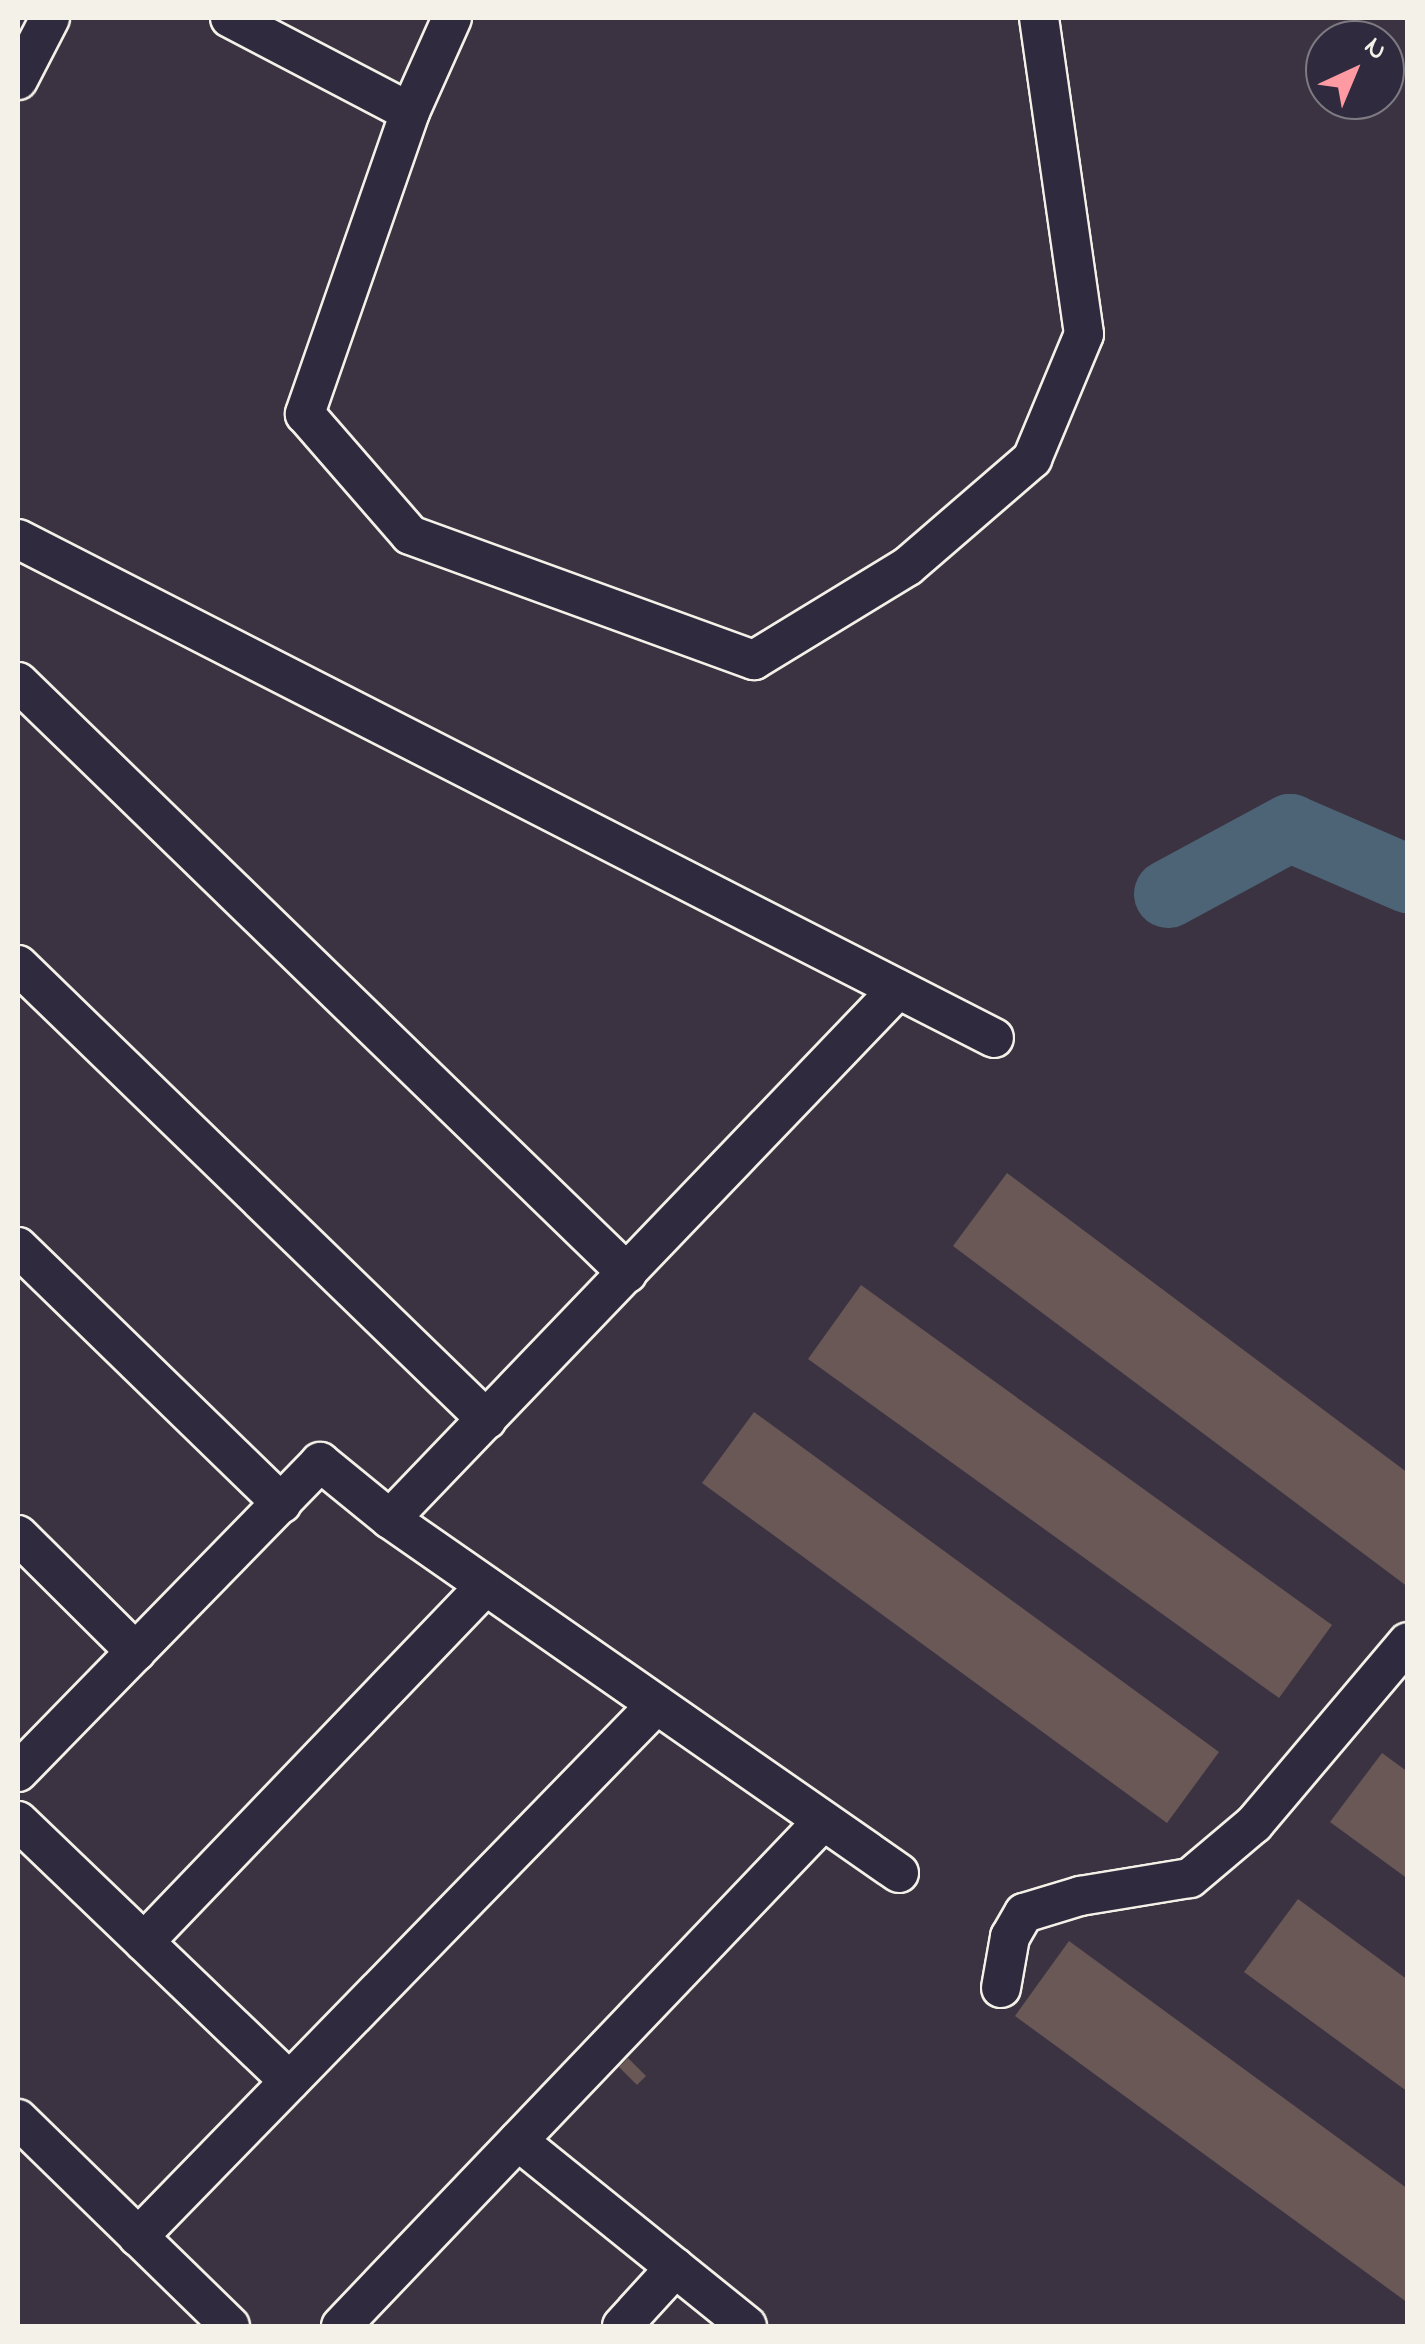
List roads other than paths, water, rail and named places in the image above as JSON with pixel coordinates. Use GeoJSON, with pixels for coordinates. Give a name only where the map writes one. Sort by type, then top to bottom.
{"type":"FeatureCollection","features":[{"type":"Feature","properties":{"kind":"street"},"geometry":{"type":"LineString","coordinates":[[20,72],[50,18]]}},
{"type":"Feature","properties":{"kind":"street"},"geometry":{"type":"LineString","coordinates":[[230,18],[410,112]]}},
{"type":"Feature","properties":{"kind":"street"},"geometry":{"type":"LineString","coordinates":[[452,18],[410,112],[306,414],[410,535],[754,660],[908,566],[1032,459],[1084,334],[1039,18]]}},
{"type":"Feature","properties":{"kind":"street"},"geometry":{"type":"LineString","coordinates":[[18,539],[994,1038]]}},
{"type":"Feature","properties":{"kind":"street"},"geometry":{"type":"LineString","coordinates":[[18,682],[627,1273]]}},
{"type":"Feature","properties":{"kind":"street"},"geometry":{"type":"LineString","coordinates":[[18,965],[487,1420]]}},
{"type":"Feature","properties":{"kind":"street"},"geometry":{"type":"LineString","coordinates":[[390,1520],[898,989]]}},
{"type":"Feature","properties":{"kind":"street"},"geometry":{"type":"LineString","coordinates":[[18,1246],[282,1504]]}},
{"type":"Feature","properties":{"kind":"street"},"geometry":{"type":"LineString","coordinates":[[18,1772],[320,1462],[390,1520],[899,1874]]}},
{"type":"Feature","properties":{"kind":"street"},"geometry":{"type":"LineString","coordinates":[[18,1535],[136,1652]]}},
{"type":"Feature","properties":{"kind":"street"},"geometry":{"type":"LineString","coordinates":[[144,1942],[485,1586]]}},
{"type":"Feature","properties":{"kind":"street"},"geometry":{"type":"LineString","coordinates":[[1001,1988],[1010,1937],[1024,1913],[1080,1896],[1190,1878],[1254,1824],[1408,1642]]}},
{"type":"Feature","properties":{"kind":"street"},"geometry":{"type":"LineString","coordinates":[[138,2236],[656,1704]]}},
{"type":"Feature","properties":{"kind":"street"},"geometry":{"type":"LineString","coordinates":[[18,1821],[289,2081]]}},
{"type":"Feature","properties":{"kind":"street"},"geometry":{"type":"LineString","coordinates":[[342,2326],[823,1821]]}},
{"type":"Feature","properties":{"kind":"street"},"geometry":{"type":"LineString","coordinates":[[18,2119],[230,2326]]}},
{"type":"Feature","properties":{"kind":"street"},"geometry":{"type":"LineString","coordinates":[[518,2141],[747,2326]]}},
{"type":"Feature","properties":{"kind":"street"},"geometry":{"type":"LineString","coordinates":[[622,2326],[675,2268]]}},
{"type":"Feature","properties":{"kind":"waterway"},"geometry":{"type":"LineString","coordinates":[[1168,894],[1290,828],[1408,879]]}}]}
